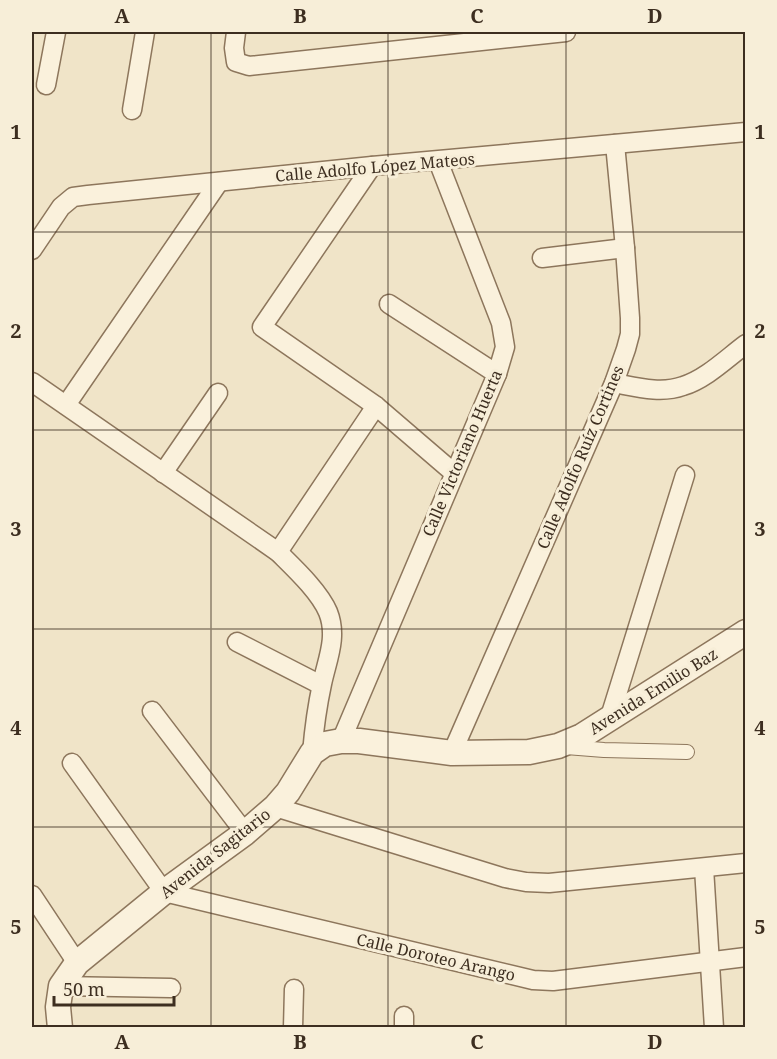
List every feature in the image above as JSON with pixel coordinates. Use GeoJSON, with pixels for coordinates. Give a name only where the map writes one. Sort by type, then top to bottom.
{"type":"FeatureCollection","features":[{"type":"Feature","properties":{"kind":"street"},"geometry":{"type":"LineString","coordinates":[[45,85],[56,32]]}},
{"type":"Feature","properties":{"kind":"street"},"geometry":{"type":"LineString","coordinates":[[132,110],[145,32]]}},
{"type":"Feature","properties":{"kind":"street"},"geometry":{"type":"LineString","coordinates":[[236,32],[234,48],[236,62],[249,66],[566,32]]}},
{"type":"Feature","properties":{"kind":"street","name":"Calle Adolfo López Mateos"},"geometry":{"type":"LineString","coordinates":[[32,250],[61,207],[73,198],[372,166],[746,132]]}},
{"type":"Feature","properties":{"kind":"street","name":"Calle Adolfo Ruíz Cortines"},"geometry":{"type":"LineString","coordinates":[[452,753],[614,382],[630,334],[626,248],[615,144]]}},
{"type":"Feature","properties":{"kind":"street","name":"Calle Victoriano Huerta"},"geometry":{"type":"LineString","coordinates":[[341,741],[497,374],[505,347],[501,322],[438,161]]}},
{"type":"Feature","properties":{"kind":"street"},"geometry":{"type":"LineString","coordinates":[[372,166],[262,327],[376,406],[454,473]]}},
{"type":"Feature","properties":{"kind":"street"},"geometry":{"type":"LineString","coordinates":[[66,405],[219,182]]}},
{"type":"Feature","properties":{"kind":"street"},"geometry":{"type":"LineString","coordinates":[[542,258],[626,248]]}},
{"type":"Feature","properties":{"kind":"street"},"geometry":{"type":"LineString","coordinates":[[389,304],[497,374]]}},
{"type":"Feature","properties":{"kind":"street"},"geometry":{"type":"LineString","coordinates":[[614,382],[643,388],[667,389],[684,386],[746,344]]}},
{"type":"Feature","properties":{"kind":"street"},"geometry":{"type":"LineString","coordinates":[[32,382],[278,552],[305,581],[327,610],[332,625],[332,644],[321,685],[312,753]]}},
{"type":"Feature","properties":{"kind":"street"},"geometry":{"type":"LineString","coordinates":[[163,473],[218,393]]}},
{"type":"Feature","properties":{"kind":"street"},"geometry":{"type":"LineString","coordinates":[[278,552],[376,406]]}},
{"type":"Feature","properties":{"kind":"street"},"geometry":{"type":"LineString","coordinates":[[609,720],[685,475]]}},
{"type":"Feature","properties":{"kind":"street","name":"Avenida Emilio Baz"},"geometry":{"type":"LineString","coordinates":[[558,746],[582,736],[609,720],[746,632]]}},
{"type":"Feature","properties":{"kind":"street"},"geometry":{"type":"LineString","coordinates":[[237,642],[321,685]]}},
{"type":"Feature","properties":{"kind":"street"},"geometry":{"type":"LineString","coordinates":[[152,711],[245,833]]}},
{"type":"Feature","properties":{"kind":"street"},"geometry":{"type":"LineString","coordinates":[[312,753],[325,744],[341,741],[359,741],[452,753],[529,752],[558,746],[604,750],[687,752]]}},
{"type":"Feature","properties":{"kind":"street","name":"Avenida Sagitario"},"geometry":{"type":"LineString","coordinates":[[61,986],[77,963],[164,892],[245,833],[275,807],[288,792],[312,753]]}},
{"type":"Feature","properties":{"kind":"street"},"geometry":{"type":"LineString","coordinates":[[72,763],[164,892]]}},
{"type":"Feature","properties":{"kind":"street"},"geometry":{"type":"LineString","coordinates":[[275,807],[505,878],[526,882],[549,883],[746,863]]}},
{"type":"Feature","properties":{"kind":"street"},"geometry":{"type":"LineString","coordinates":[[704,868],[714,1028]]}},
{"type":"Feature","properties":{"kind":"street","name":"Calle Doroteo Arango"},"geometry":{"type":"LineString","coordinates":[[164,892],[533,980],[553,981],[746,957]]}},
{"type":"Feature","properties":{"kind":"street"},"geometry":{"type":"LineString","coordinates":[[32,895],[77,963]]}},
{"type":"Feature","properties":{"kind":"street"},"geometry":{"type":"LineString","coordinates":[[60,1028],[58,1007],[61,986],[171,988]]}},
{"type":"Feature","properties":{"kind":"street"},"geometry":{"type":"LineString","coordinates":[[293,1028],[294,988]]}}]}
